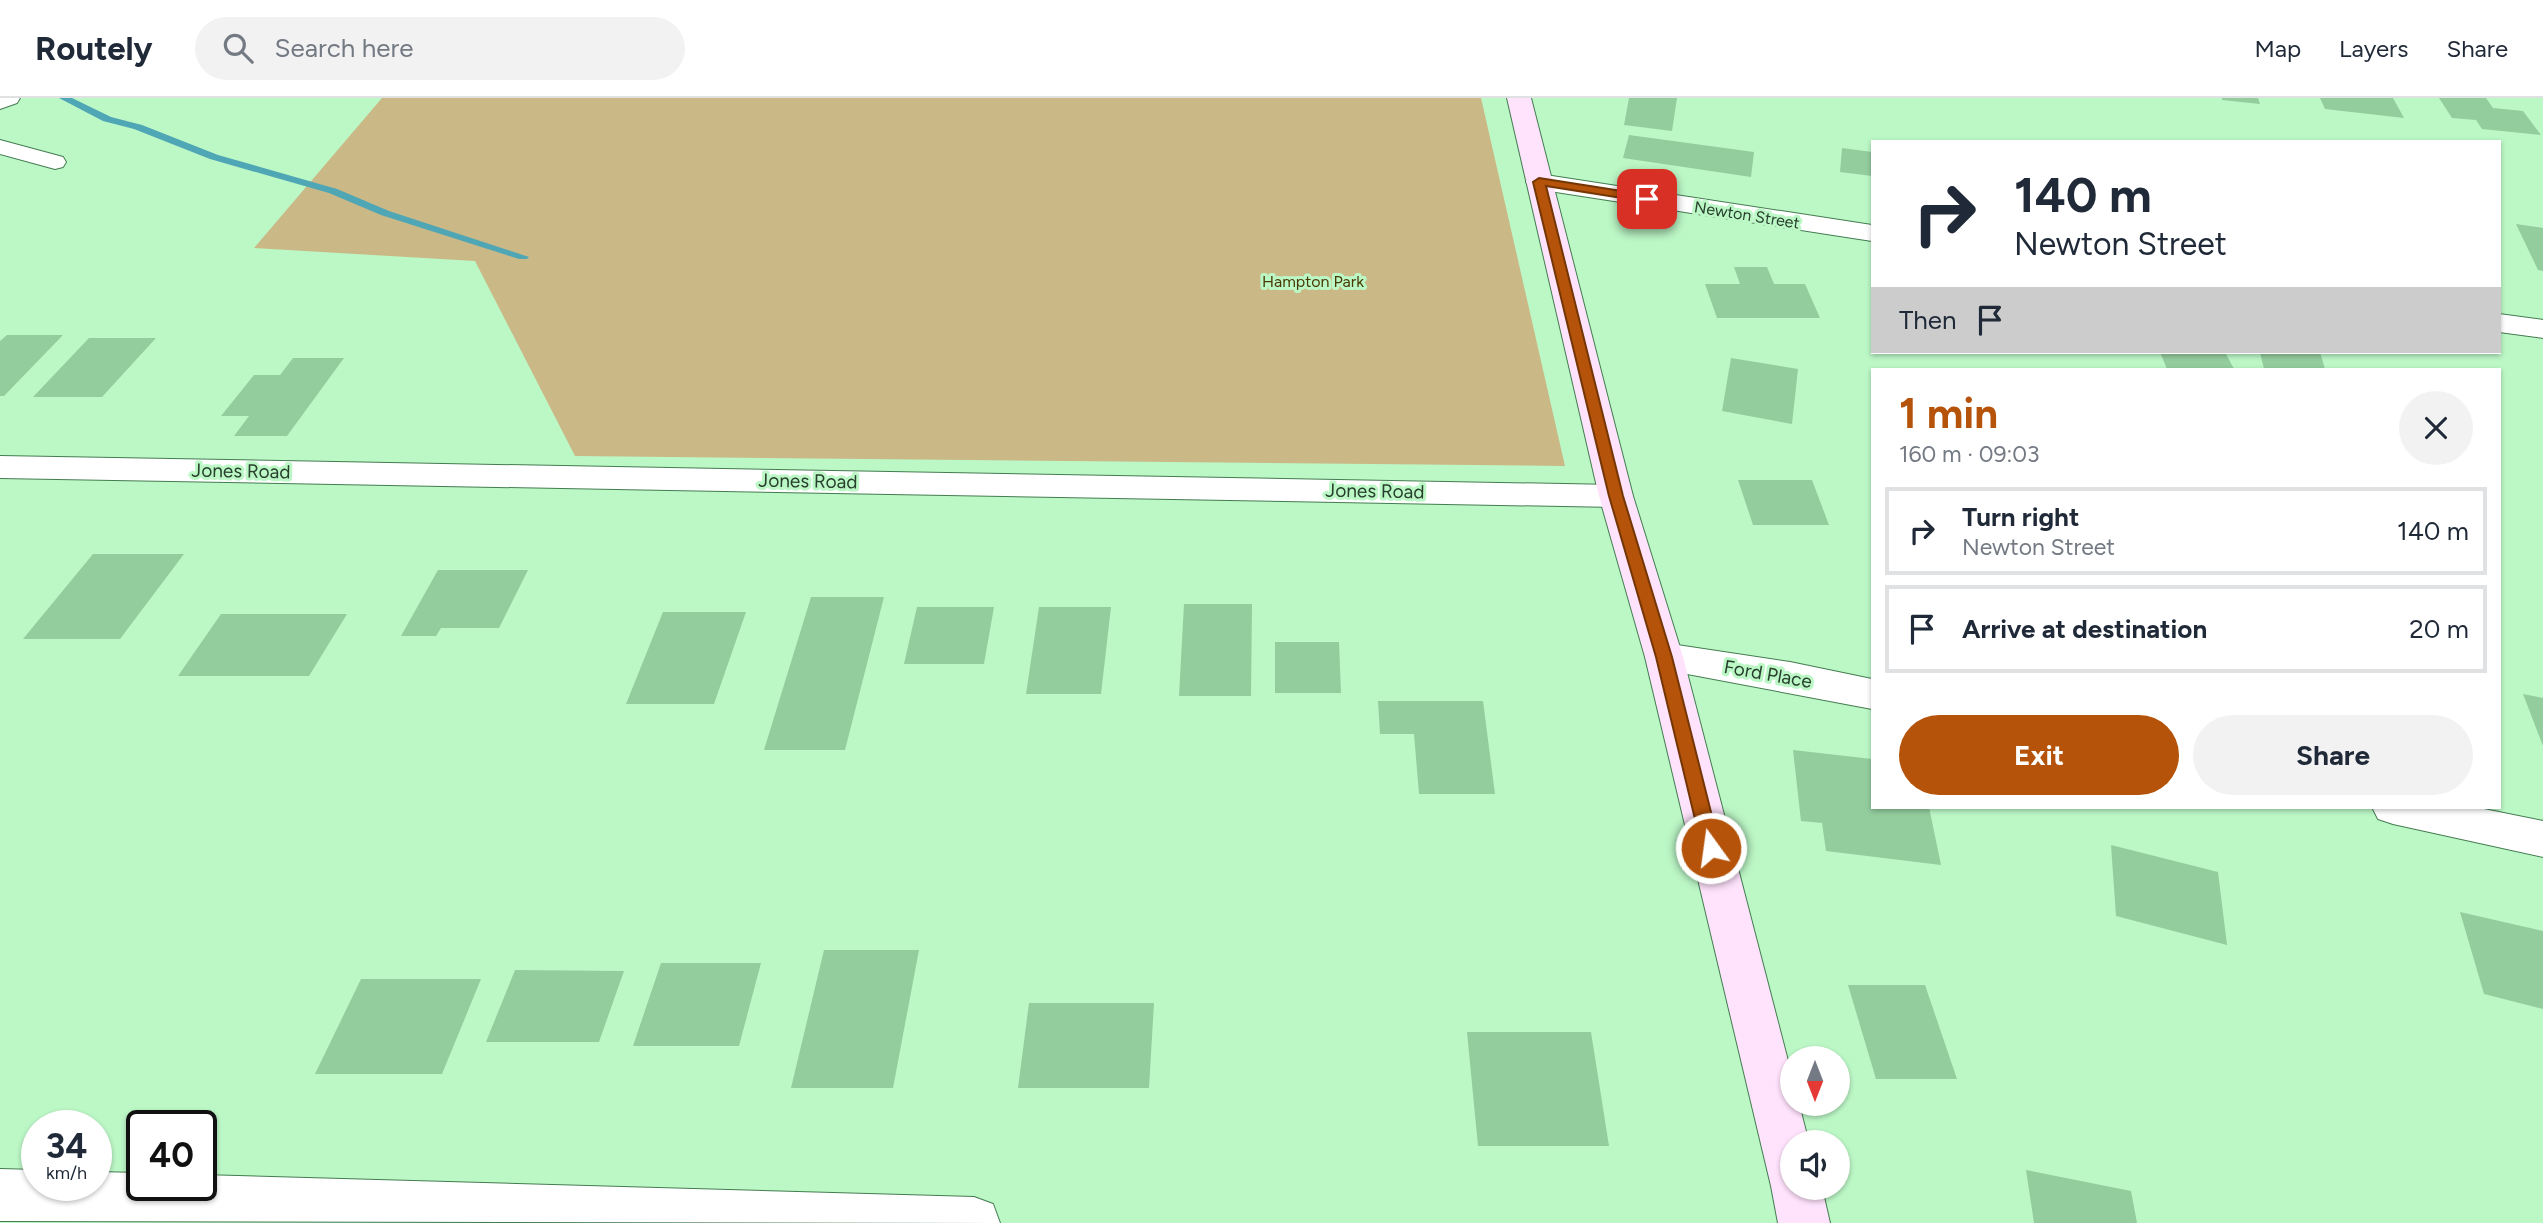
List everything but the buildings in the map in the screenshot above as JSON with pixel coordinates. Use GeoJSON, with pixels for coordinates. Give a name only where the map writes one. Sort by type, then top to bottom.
{"type":"FeatureCollection","features":[{"type":"Feature","properties":{"kind":"street"},"geometry":{"type":"LineString","coordinates":[[1519,98],[1616,496],[1664,657],[1781,1130]]}},
{"type":"Feature","properties":{"kind":"street","name":"Newton Street"},"geometry":{"type":"LineString","coordinates":[[1539,182],[1871,233]]}},
{"type":"Feature","properties":{"kind":"street"},"geometry":{"type":"LineString","coordinates":[[2501,323],[2543,329]]}},
{"type":"Feature","properties":{"kind":"street","name":"Jones Road"},"geometry":{"type":"LineString","coordinates":[[0,467],[1616,496]]}},
{"type":"Feature","properties":{"kind":"street","name":"Ford Place"},"geometry":{"type":"LineString","coordinates":[[1664,657],[1790,677],[1871,694]]}},
{"type":"Feature","properties":{"kind":"street"},"geometry":{"type":"LineString","coordinates":[[2402,809],[2543,839]]}},
{"type":"Feature","properties":{"kind":"street"},"geometry":{"type":"LineString","coordinates":[[0,1195],[974,1223]]}},
{"type":"Feature","properties":{"kind":"street"},"geometry":{"type":"LineString","coordinates":[[1799,1200],[1804,1223]]}},
{"type":"Feature","properties":{"kind":"lane"},"geometry":{"type":"LineString","coordinates":[[0,103],[9,98]]}},
{"type":"Feature","properties":{"kind":"lane"},"geometry":{"type":"LineString","coordinates":[[0,147],[55,162]]}},
{"type":"Feature","properties":{"kind":"green space","name":"Hampton Park"},"geometry":{"type":"Polygon","coordinates":[[[382,98],[1481,98],[1565,466],[575,456],[475,261],[254,248],[382,98]]]}},
{"type":"Feature","properties":{"kind":"waterway"},"geometry":{"type":"LineString","coordinates":[[64,98],[107,119],[138,127],[214,157],[333,191],[385,213],[523,257]]}},
{"type":"Feature","properties":{"kind":"route"},"geometry":{"type":"LineString","coordinates":[[1647,199],[1539,182],[1616,496],[1664,657],[1711,848]]}}]}
